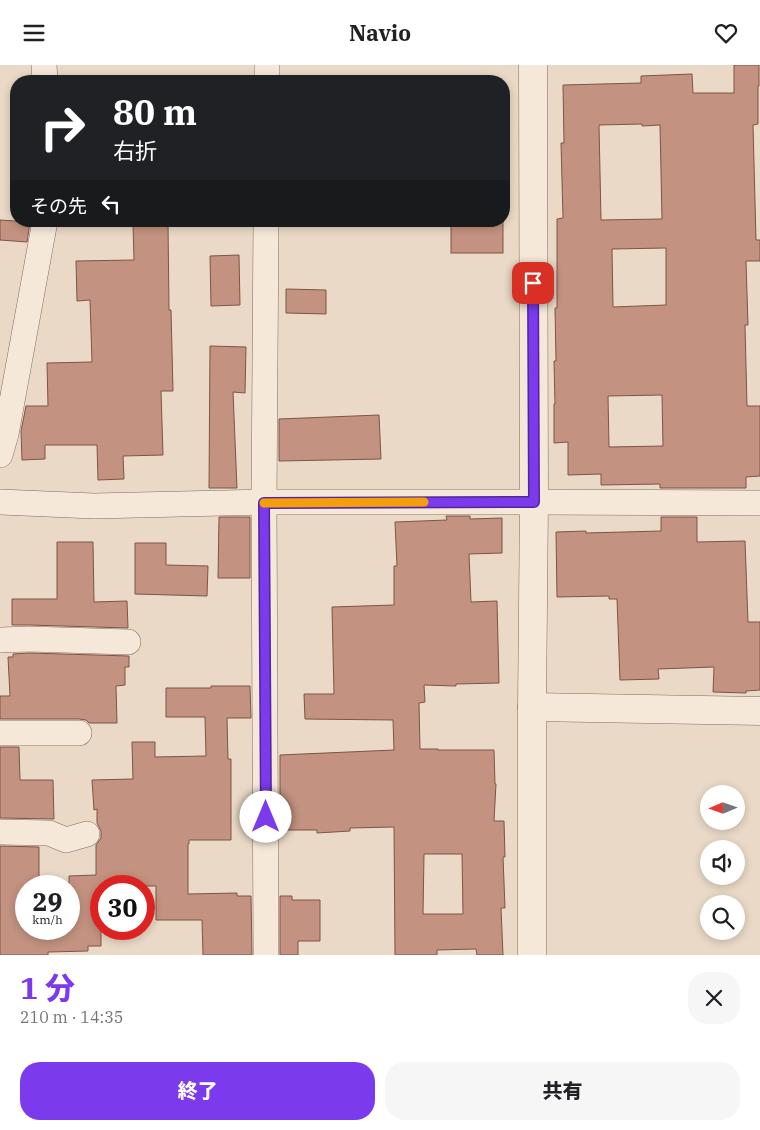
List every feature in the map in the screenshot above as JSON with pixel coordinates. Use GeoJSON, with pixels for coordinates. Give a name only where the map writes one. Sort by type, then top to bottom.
{"type":"FeatureCollection","features":[{"type":"Feature","properties":{"kind":"street"},"geometry":{"type":"LineString","coordinates":[[532,955],[533,65]]}},
{"type":"Feature","properties":{"kind":"street"},"geometry":{"type":"LineString","coordinates":[[0,455],[6,434],[43,227]]}},
{"type":"Feature","properties":{"kind":"street"},"geometry":{"type":"LineString","coordinates":[[266,227],[264,503],[266,955]]}},
{"type":"Feature","properties":{"kind":"street"},"geometry":{"type":"LineString","coordinates":[[0,502],[94,506],[264,503],[760,503]]}},
{"type":"Feature","properties":{"kind":"street"},"geometry":{"type":"LineString","coordinates":[[0,640],[128,642]]}},
{"type":"Feature","properties":{"kind":"street"},"geometry":{"type":"LineString","coordinates":[[532,707],[760,711]]}},
{"type":"Feature","properties":{"kind":"street"},"geometry":{"type":"LineString","coordinates":[[0,733],[79,733]]}},
{"type":"Feature","properties":{"kind":"street"},"geometry":{"type":"LineString","coordinates":[[0,832],[49,833],[66,840],[87,834]]}},
{"type":"Feature","properties":{"kind":"building"},"geometry":{"type":"Polygon","coordinates":[[[734,65],[759,65],[758,124],[753,125],[756,240],[760,240],[760,261],[746,261],[748,325],[745,325],[747,406],[760,406],[760,476],[746,477],[746,488],[660,488],[660,484],[601,485],[601,474],[568,475],[568,442],[554,443],[557,219],[563,218],[561,143],[564,143],[563,85],[641,83],[641,76],[692,74],[693,93],[734,93],[734,65]],[[642,124],[599,125],[601,220],[662,219],[660,125],[642,126],[642,124]],[[666,248],[612,249],[613,307],[666,305],[666,248]],[[662,395],[608,396],[609,447],[663,446],[662,395]]]}},
{"type":"Feature","properties":{"kind":"building"},"geometry":{"type":"Polygon","coordinates":[[[0,220],[10,221],[10,227],[29,227],[27,242],[0,240],[0,220]]]}},
{"type":"Feature","properties":{"kind":"building"},"geometry":{"type":"Polygon","coordinates":[[[133,227],[168,227],[169,310],[171,310],[173,391],[161,391],[163,455],[123,456],[124,479],[98,480],[97,445],[45,445],[45,459],[22,460],[21,431],[26,406],[48,406],[47,363],[92,362],[90,300],[77,301],[76,261],[134,260],[133,227]]]}},
{"type":"Feature","properties":{"kind":"building"},"geometry":{"type":"Polygon","coordinates":[[[451,227],[503,227],[503,253],[451,253],[451,227]]]}},
{"type":"Feature","properties":{"kind":"building"},"geometry":{"type":"Polygon","coordinates":[[[239,255],[240,305],[211,306],[210,256],[239,255]]]}},
{"type":"Feature","properties":{"kind":"building"},"geometry":{"type":"Polygon","coordinates":[[[286,289],[326,290],[326,314],[286,313],[286,289]]]}},
{"type":"Feature","properties":{"kind":"building"},"geometry":{"type":"Polygon","coordinates":[[[210,346],[246,347],[245,393],[233,392],[237,488],[209,488],[210,346]]]}},
{"type":"Feature","properties":{"kind":"building"},"geometry":{"type":"Polygon","coordinates":[[[379,415],[381,459],[279,461],[279,419],[379,415]]]}},
{"type":"Feature","properties":{"kind":"building"},"geometry":{"type":"Polygon","coordinates":[[[446,516],[470,516],[470,519],[502,518],[502,553],[469,554],[471,602],[497,601],[499,683],[456,684],[456,686],[424,685],[425,702],[419,703],[420,749],[494,750],[496,784],[494,821],[504,821],[505,908],[501,908],[503,955],[477,955],[476,949],[437,950],[437,955],[395,955],[394,827],[350,828],[350,831],[317,833],[317,830],[280,830],[280,755],[394,750],[393,720],[305,719],[304,694],[334,694],[332,607],[394,605],[394,566],[397,566],[395,522],[447,520],[446,516]],[[424,854],[423,914],[463,914],[462,854],[424,854]]]}},
{"type":"Feature","properties":{"kind":"building"},"geometry":{"type":"Polygon","coordinates":[[[219,517],[250,517],[250,578],[218,578],[219,517]]]}},
{"type":"Feature","properties":{"kind":"building"},"geometry":{"type":"Polygon","coordinates":[[[661,517],[697,517],[697,542],[745,541],[748,622],[760,622],[760,690],[746,691],[746,693],[713,692],[714,667],[658,669],[659,679],[620,680],[617,599],[609,599],[609,596],[557,597],[556,532],[661,531],[661,517]]]}},
{"type":"Feature","properties":{"kind":"building"},"geometry":{"type":"Polygon","coordinates":[[[57,542],[93,542],[94,602],[127,601],[128,628],[12,625],[12,599],[57,599],[57,542]]]}},
{"type":"Feature","properties":{"kind":"building"},"geometry":{"type":"Polygon","coordinates":[[[135,543],[166,543],[166,565],[208,566],[207,596],[135,594],[135,543]]]}},
{"type":"Feature","properties":{"kind":"building"},"geometry":{"type":"Polygon","coordinates":[[[13,654],[129,656],[129,667],[125,667],[125,685],[116,686],[117,723],[89,723],[86,720],[79,719],[0,719],[0,696],[10,696],[8,657],[13,657],[13,654]]]}},
{"type":"Feature","properties":{"kind":"building"},"geometry":{"type":"Polygon","coordinates":[[[211,686],[250,686],[251,718],[227,718],[228,759],[231,759],[231,840],[189,840],[188,894],[237,893],[237,896],[251,896],[252,955],[203,955],[202,920],[156,920],[155,875],[96,875],[96,845],[101,838],[101,831],[97,823],[97,809],[94,810],[92,780],[133,779],[132,742],[155,742],[155,757],[206,756],[205,717],[166,717],[166,688],[211,688],[211,686]]]}},
{"type":"Feature","properties":{"kind":"building"},"geometry":{"type":"Polygon","coordinates":[[[0,747],[19,747],[20,780],[53,780],[54,819],[0,818],[0,747]]]}},
{"type":"Feature","properties":{"kind":"building"},"geometry":{"type":"Polygon","coordinates":[[[0,846],[39,847],[39,875],[15,875],[15,940],[80,940],[80,876],[90,875],[90,940],[101,940],[101,946],[88,946],[88,951],[48,952],[48,955],[0,955],[0,846]]]}},
{"type":"Feature","properties":{"kind":"building"},"geometry":{"type":"Polygon","coordinates":[[[280,896],[292,896],[292,900],[320,900],[320,941],[298,941],[298,955],[280,955],[280,896]]]}},
{"type":"Feature","properties":{"kind":"slow traffic"},"geometry":{"type":"LineString","coordinates":[[264,503],[424,502]]}},
{"type":"Feature","properties":{"kind":"route"},"geometry":{"type":"LineString","coordinates":[[266,817],[264,503],[534,502],[533,283]]}}]}
